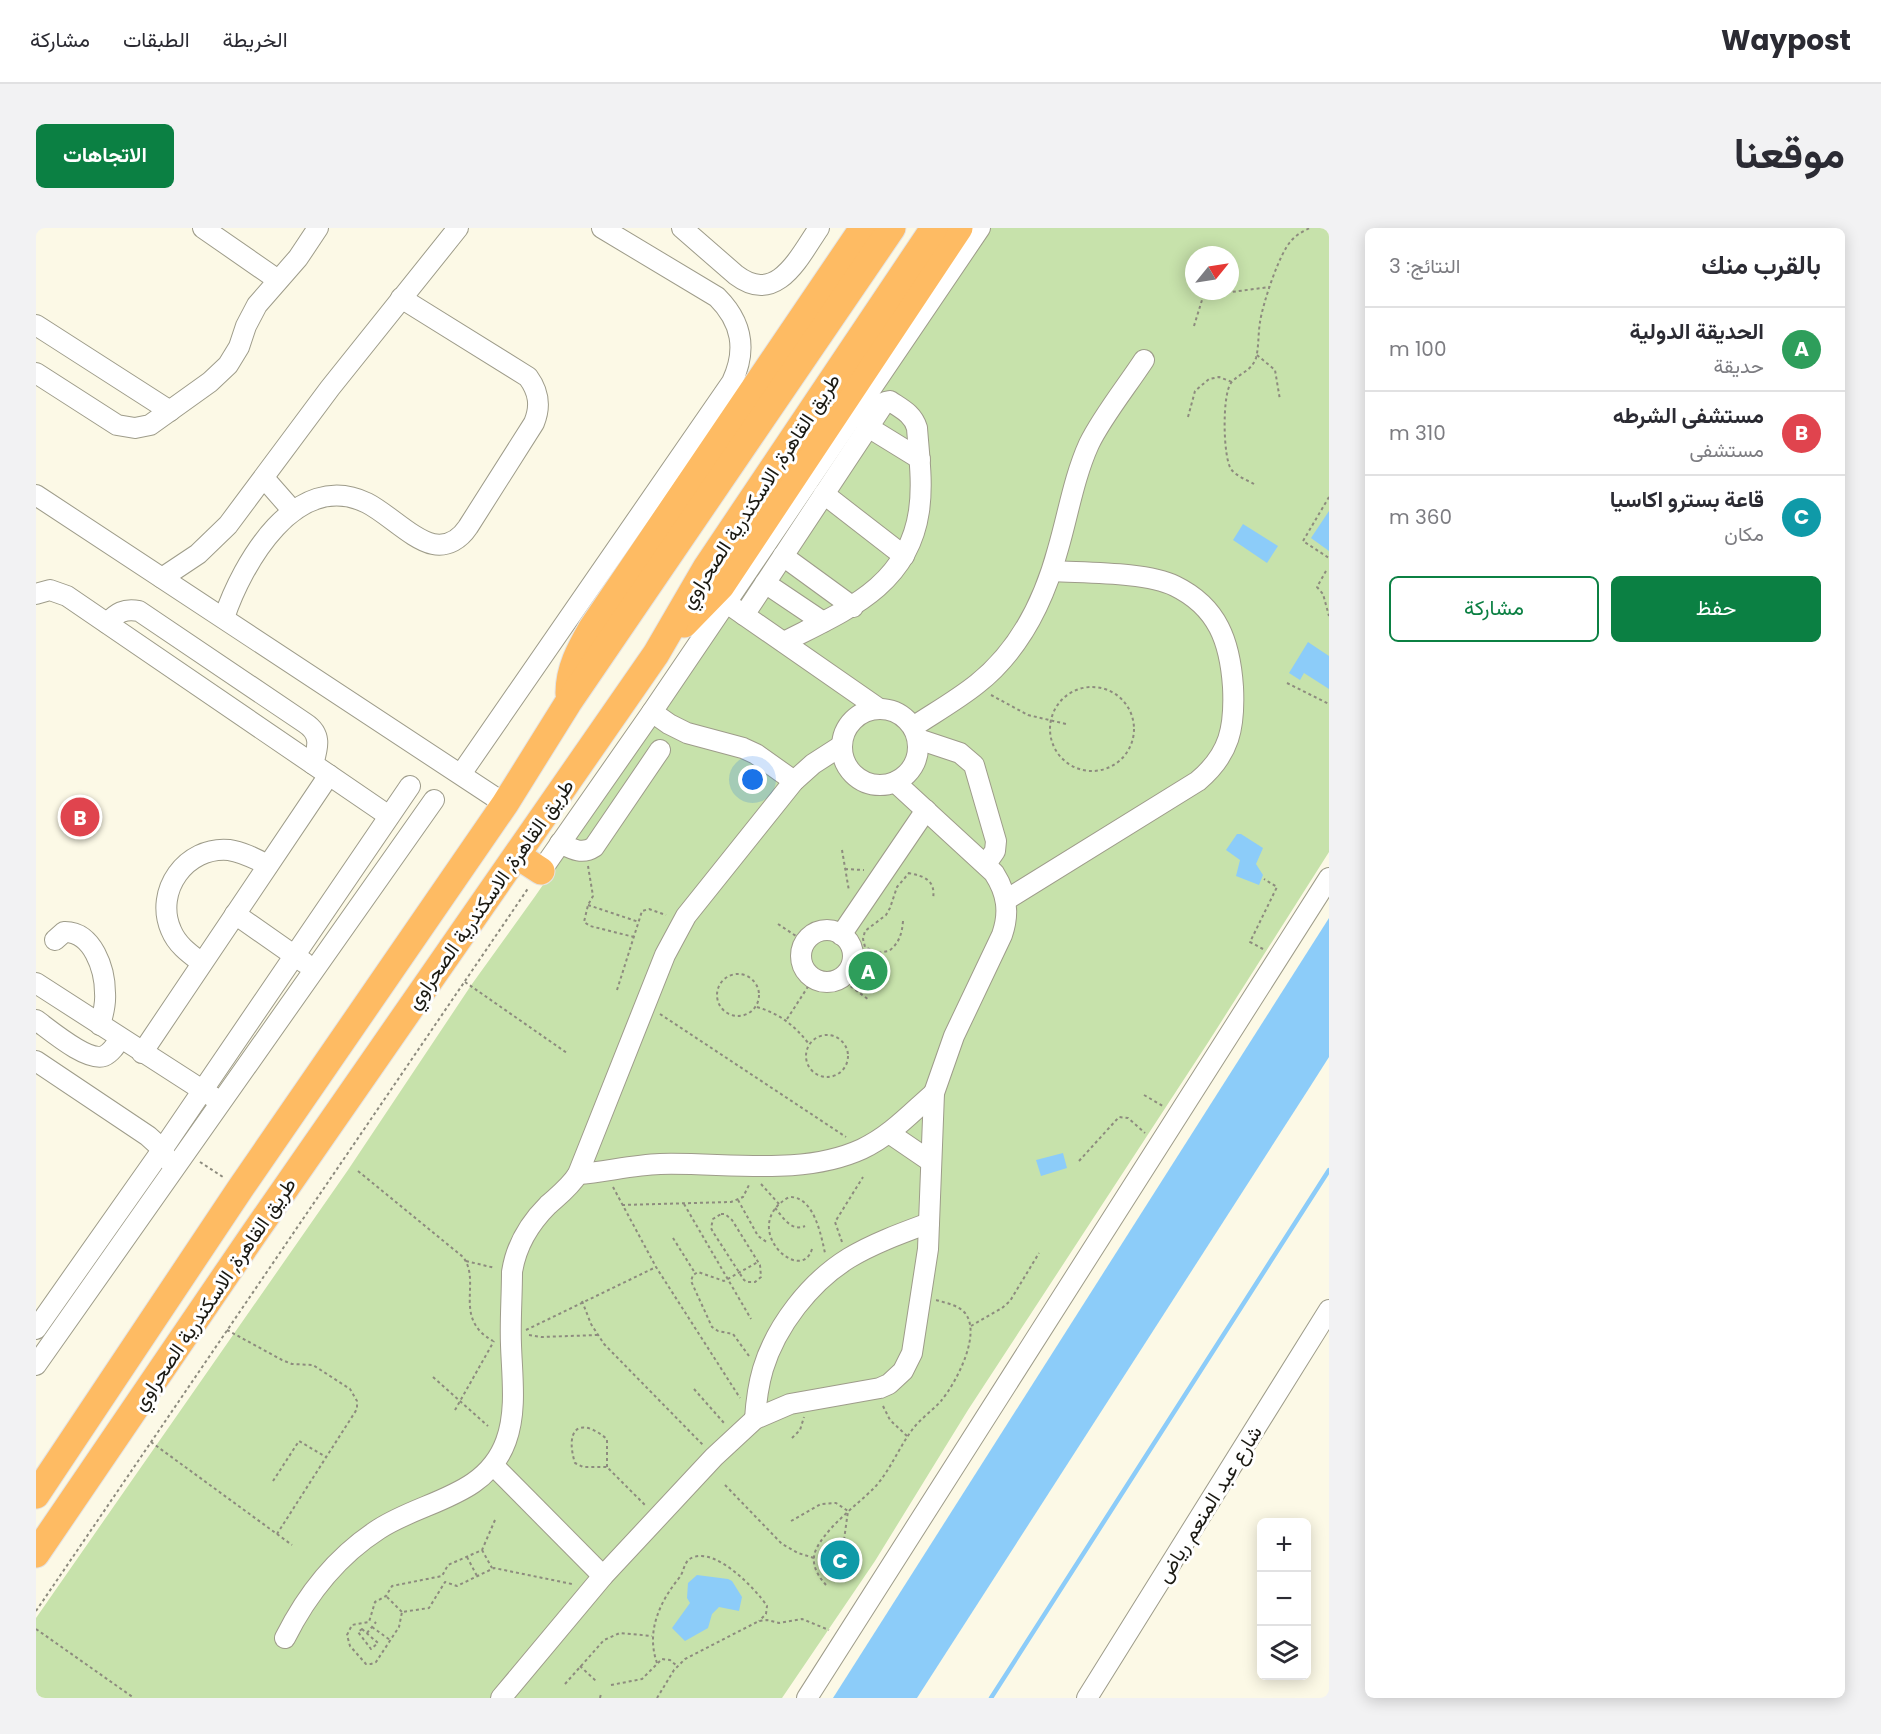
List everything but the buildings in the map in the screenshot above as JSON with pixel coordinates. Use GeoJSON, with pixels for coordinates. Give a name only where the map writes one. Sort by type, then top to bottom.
{"type":"FeatureCollection","features":[{"type":"Feature","properties":{"kind":"highway"},"geometry":{"type":"LineString","coordinates":[[568,703],[569,679],[578,653],[591,628],[863,228]]}},
{"type":"Feature","properties":{"kind":"highway","name":"طريق القاهرة, الاسكندرية الصحراوي"},"geometry":{"type":"LineString","coordinates":[[39,1486],[505,804],[568,703],[892,228]]}},
{"type":"Feature","properties":{"kind":"highway","name":"طريق القاهرة, الاسكندرية الصحراوي"},"geometry":{"type":"LineString","coordinates":[[36,1554],[251,1238],[667,638],[706,568],[934,228]]}},
{"type":"Feature","properties":{"kind":"highway"},"geometry":{"type":"LineString","coordinates":[[667,638],[695,614],[721,586],[959,228]]}},
{"type":"Feature","properties":{"kind":"highway"},"geometry":{"type":"LineString","coordinates":[[518,856],[540,871]]}},
{"type":"Feature","properties":{"kind":"street"},"geometry":{"type":"LineString","coordinates":[[203,228],[278,280]]}},
{"type":"Feature","properties":{"kind":"street"},"geometry":{"type":"LineString","coordinates":[[36,373],[117,425],[126,428],[142,427],[156,422],[210,382],[228,365],[239,347],[251,315],[298,258],[318,228]]}},
{"type":"Feature","properties":{"kind":"street"},"geometry":{"type":"LineString","coordinates":[[162,578],[198,554],[228,525],[330,388],[458,228]]}},
{"type":"Feature","properties":{"kind":"street"},"geometry":{"type":"LineString","coordinates":[[461,774],[732,382],[738,370],[742,343],[739,330],[727,307],[705,290],[602,228]]}},
{"type":"Feature","properties":{"kind":"street"},"geometry":{"type":"LineString","coordinates":[[682,228],[736,275],[751,284],[759,285],[775,282],[788,272],[819,228]]}},
{"type":"Feature","properties":{"kind":"street"},"geometry":{"type":"LineString","coordinates":[[540,871],[652,712],[980,228]]}},
{"type":"Feature","properties":{"kind":"street"},"geometry":{"type":"LineString","coordinates":[[224,618],[237,584],[256,552],[279,524],[293,512],[320,498],[342,496],[355,498],[367,503],[428,542],[441,545],[454,541],[468,527],[534,423],[539,404],[538,394],[528,377],[401,298]]}},
{"type":"Feature","properties":{"kind":"street"},"geometry":{"type":"LineString","coordinates":[[36,325],[170,411]]}},
{"type":"Feature","properties":{"kind":"street"},"geometry":{"type":"LineString","coordinates":[[915,733],[977,684],[1019,639],[1041,601],[1053,571],[1081,466],[1090,444],[1144,360]]}},
{"type":"Feature","properties":{"kind":"street"},"geometry":{"type":"LineString","coordinates":[[744,615],[885,402],[892,403],[907,412],[918,428],[919,512],[916,527],[904,556],[885,581],[852,607],[784,642]]}},
{"type":"Feature","properties":{"kind":"street"},"geometry":{"type":"LineString","coordinates":[[868,427],[920,459]]}},
{"type":"Feature","properties":{"kind":"street"},"geometry":{"type":"LineString","coordinates":[[264,478],[293,512]]}},
{"type":"Feature","properties":{"kind":"street"},"geometry":{"type":"LineString","coordinates":[[824,494],[904,556]]}},
{"type":"Feature","properties":{"kind":"street"},"geometry":{"type":"LineString","coordinates":[[36,495],[505,804]]}},
{"type":"Feature","properties":{"kind":"street"},"geometry":{"type":"LineString","coordinates":[[783,556],[852,607]]}},
{"type":"Feature","properties":{"kind":"street"},"geometry":{"type":"LineString","coordinates":[[1006,900],[1198,781],[1207,774],[1221,756],[1233,724],[1232,667],[1228,648],[1214,618],[1196,598],[1173,585],[1148,578],[1053,571]]}},
{"type":"Feature","properties":{"kind":"street"},"geometry":{"type":"LineString","coordinates":[[765,584],[823,622]]}},
{"type":"Feature","properties":{"kind":"street"},"geometry":{"type":"LineString","coordinates":[[36,594],[50,590],[62,593],[389,816]]}},
{"type":"Feature","properties":{"kind":"street"},"geometry":{"type":"LineString","coordinates":[[726,603],[878,708]]}},
{"type":"Feature","properties":{"kind":"street"},"geometry":{"type":"LineString","coordinates":[[107,623],[120,612],[139,611],[310,726],[318,739],[317,749],[321,770],[268,865],[142,1053]]}},
{"type":"Feature","properties":{"kind":"street"},"geometry":{"type":"LineString","coordinates":[[915,733],[917,756],[914,765],[909,772],[895,782],[878,785],[862,781],[845,763],[841,746],[849,723],[862,712],[878,708],[898,713],[915,733],[960,753],[974,765],[996,841],[995,851],[986,864]]}},
{"type":"Feature","properties":{"kind":"street"},"geometry":{"type":"LineString","coordinates":[[652,712],[687,733],[756,754],[794,781]]}},
{"type":"Feature","properties":{"kind":"street"},"geometry":{"type":"LineString","coordinates":[[285,1638],[296,1616],[314,1590],[359,1544],[397,1518],[462,1491],[494,1466],[507,1439],[512,1416],[512,1272],[517,1251],[528,1229],[568,1188],[578,1174],[665,955],[683,921],[794,781],[813,764],[841,746]]}},
{"type":"Feature","properties":{"kind":"street"},"geometry":{"type":"LineString","coordinates":[[560,843],[585,852],[598,844],[660,750]]}},
{"type":"Feature","properties":{"kind":"street"},"geometry":{"type":"LineString","coordinates":[[501,1698],[598,1582],[714,1457],[755,1419],[790,1404],[880,1388],[897,1378],[908,1362],[922,1295],[928,1249],[934,1093],[954,1036],[1002,935],[1007,914],[1006,900],[1000,882],[986,864],[895,782]]}},
{"type":"Feature","properties":{"kind":"street"},"geometry":{"type":"LineString","coordinates":[[36,1329],[162,1150],[410,786]]}},
{"type":"Feature","properties":{"kind":"street"},"geometry":{"type":"LineString","coordinates":[[36,1365],[434,800]]}},
{"type":"Feature","properties":{"kind":"street"},"geometry":{"type":"LineString","coordinates":[[841,935],[926,810]]}},
{"type":"Feature","properties":{"kind":"street"},"geometry":{"type":"LineString","coordinates":[[202,963],[183,948],[168,924],[167,895],[174,878],[194,858],[212,851],[231,850],[268,865]]}},
{"type":"Feature","properties":{"kind":"street"},"geometry":{"type":"LineString","coordinates":[[807,1698],[1329,879]]}},
{"type":"Feature","properties":{"kind":"street"},"geometry":{"type":"LineString","coordinates":[[235,914],[315,969]]}},
{"type":"Feature","properties":{"kind":"street"},"geometry":{"type":"LineString","coordinates":[[825,930],[841,935],[848,942],[852,952],[852,962],[848,971],[841,979],[832,982],[813,979],[802,966],[801,950],[805,942],[810,936],[825,930]]}},
{"type":"Feature","properties":{"kind":"street"},"geometry":{"type":"LineString","coordinates":[[55,940],[60,934],[72,933],[86,941],[95,954],[102,972],[105,993],[100,1025]]}},
{"type":"Feature","properties":{"kind":"street"},"geometry":{"type":"LineString","coordinates":[[36,983],[221,1102]]}},
{"type":"Feature","properties":{"kind":"street"},"geometry":{"type":"LineString","coordinates":[[36,1020],[92,1057],[105,1056],[120,1039]]}},
{"type":"Feature","properties":{"kind":"street"},"geometry":{"type":"LineString","coordinates":[[36,1061],[148,1136],[162,1150],[180,1160]]}},
{"type":"Feature","properties":{"kind":"street"},"geometry":{"type":"LineString","coordinates":[[578,1174],[658,1164],[754,1171],[814,1163],[847,1155],[889,1133],[934,1093]]}},
{"type":"Feature","properties":{"kind":"street"},"geometry":{"type":"LineString","coordinates":[[889,1133],[930,1161]]}},
{"type":"Feature","properties":{"kind":"street"},"geometry":{"type":"LineString","coordinates":[[755,1419],[757,1394],[763,1369],[772,1346],[799,1304],[829,1274],[848,1259],[878,1243],[929,1222]]}},
{"type":"Feature","properties":{"kind":"street","name":"شارع عبد المنعم رياض"},"geometry":{"type":"LineString","coordinates":[[1088,1698],[1329,1310]]}},
{"type":"Feature","properties":{"kind":"street"},"geometry":{"type":"LineString","coordinates":[[494,1466],[598,1582]]}},
{"type":"Feature","properties":{"kind":"path"},"geometry":{"type":"LineString","coordinates":[[1254,484],[1233,472],[1227,461],[1225,412],[1228,390],[1232,382],[1252,367],[1257,355],[1261,315],[1288,244],[1298,234],[1310,228]]}},
{"type":"Feature","properties":{"kind":"path"},"geometry":{"type":"LineString","coordinates":[[1194,326],[1202,300],[1208,295],[1270,287]]}},
{"type":"Feature","properties":{"kind":"path"},"geometry":{"type":"LineString","coordinates":[[1257,355],[1275,370],[1280,400]]}},
{"type":"Feature","properties":{"kind":"path"},"geometry":{"type":"LineString","coordinates":[[1188,417],[1195,391],[1209,379],[1219,377],[1232,382]]}},
{"type":"Feature","properties":{"kind":"path"},"geometry":{"type":"LineString","coordinates":[[1329,498],[1303,541],[1329,558]]}},
{"type":"Feature","properties":{"kind":"path"},"geometry":{"type":"LineString","coordinates":[[1326,571],[1317,587],[1323,594],[1329,616]]}},
{"type":"Feature","properties":{"kind":"path"},"geometry":{"type":"LineString","coordinates":[[1287,683],[1329,704]]}},
{"type":"Feature","properties":{"kind":"path"},"geometry":{"type":"LineString","coordinates":[[977,684],[1017,710],[1066,724]]}},
{"type":"Feature","properties":{"kind":"path"},"geometry":{"type":"LineString","coordinates":[[1089,687],[1098,687],[1122,699],[1131,714],[1134,732],[1129,750],[1124,757],[1109,768],[1092,771],[1074,767],[1060,756],[1052,739],[1051,721],[1058,705],[1071,693],[1089,687]]}},
{"type":"Feature","properties":{"kind":"path"},"geometry":{"type":"LineString","coordinates":[[842,850],[849,892]]}},
{"type":"Feature","properties":{"kind":"path"},"geometry":{"type":"LineString","coordinates":[[585,852],[593,892],[584,917],[586,924],[634,937]]}},
{"type":"Feature","properties":{"kind":"path"},"geometry":{"type":"LineString","coordinates":[[36,1611],[540,871]]}},
{"type":"Feature","properties":{"kind":"path"},"geometry":{"type":"LineString","coordinates":[[903,921],[900,938],[889,951],[877,953],[865,946],[863,939],[865,931],[886,915],[895,892],[909,873]]}},
{"type":"Feature","properties":{"kind":"path"},"geometry":{"type":"LineString","coordinates":[[1264,879],[1277,887],[1251,942],[1278,959]]}},
{"type":"Feature","properties":{"kind":"path"},"geometry":{"type":"LineString","coordinates":[[588,905],[639,922]]}},
{"type":"Feature","properties":{"kind":"path"},"geometry":{"type":"LineString","coordinates":[[617,990],[642,911],[647,909],[683,921]]}},
{"type":"Feature","properties":{"kind":"path"},"geometry":{"type":"LineString","coordinates":[[778,924],[805,942]]}},
{"type":"Feature","properties":{"kind":"path"},"geometry":{"type":"LineString","coordinates":[[730,975],[747,976],[755,981],[759,989],[757,1007],[742,1017],[733,1016],[719,1006],[716,997],[717,988],[722,980],[730,975]]}},
{"type":"Feature","properties":{"kind":"path"},"geometry":{"type":"LineString","coordinates":[[787,1020],[813,979]]}},
{"type":"Feature","properties":{"kind":"path"},"geometry":{"type":"LineString","coordinates":[[841,979],[869,1000]]}},
{"type":"Feature","properties":{"kind":"path"},"geometry":{"type":"LineString","coordinates":[[465,982],[567,1053]]}},
{"type":"Feature","properties":{"kind":"path"},"geometry":{"type":"LineString","coordinates":[[646,1004],[863,1148]]}},
{"type":"Feature","properties":{"kind":"path"},"geometry":{"type":"LineString","coordinates":[[757,1007],[787,1020],[809,1045]]}},
{"type":"Feature","properties":{"kind":"path"},"geometry":{"type":"LineString","coordinates":[[823,1035],[832,1035],[840,1039],[846,1045],[848,1054],[843,1070],[827,1077],[811,1070],[806,1053],[809,1045],[815,1038],[823,1035]]}},
{"type":"Feature","properties":{"kind":"path"},"geometry":{"type":"LineString","coordinates":[[1144,1095],[1178,1116]]}},
{"type":"Feature","properties":{"kind":"path"},"geometry":{"type":"LineString","coordinates":[[1079,1161],[1122,1116],[1128,1118],[1159,1145]]}},
{"type":"Feature","properties":{"kind":"path"},"geometry":{"type":"LineString","coordinates":[[180,1160],[240,1189]]}},
{"type":"Feature","properties":{"kind":"path"},"geometry":{"type":"LineString","coordinates":[[622,1205],[738,1200],[746,1193],[754,1171]]}},
{"type":"Feature","properties":{"kind":"path"},"geometry":{"type":"LineString","coordinates":[[754,1171],[779,1204]]}},
{"type":"Feature","properties":{"kind":"path"},"geometry":{"type":"LineString","coordinates":[[605,1172],[646,1250],[675,1298],[755,1419]]}},
{"type":"Feature","properties":{"kind":"path"},"geometry":{"type":"LineString","coordinates":[[848,1259],[835,1222],[863,1177]]}},
{"type":"Feature","properties":{"kind":"path"},"geometry":{"type":"LineString","coordinates":[[812,1249],[808,1258],[800,1261],[791,1260],[780,1253],[773,1242],[770,1219],[775,1208],[789,1197],[794,1196],[805,1203],[820,1231],[829,1274]]}},
{"type":"Feature","properties":{"kind":"path"},"geometry":{"type":"LineString","coordinates":[[738,1200],[758,1236],[768,1243]]}},
{"type":"Feature","properties":{"kind":"path"},"geometry":{"type":"LineString","coordinates":[[684,1204],[751,1319]]}},
{"type":"Feature","properties":{"kind":"path"},"geometry":{"type":"LineString","coordinates":[[775,1208],[792,1227],[805,1226]]}},
{"type":"Feature","properties":{"kind":"path"},"geometry":{"type":"LineString","coordinates":[[725,1214],[729,1216],[758,1262],[762,1273],[759,1280],[747,1282],[711,1228],[716,1216],[725,1214]]}},
{"type":"Feature","properties":{"kind":"path"},"geometry":{"type":"LineString","coordinates":[[674,1238],[695,1273]]}},
{"type":"Feature","properties":{"kind":"path"},"geometry":{"type":"LineString","coordinates":[[971,1326],[1010,1301],[1039,1253]]}},
{"type":"Feature","properties":{"kind":"path"},"geometry":{"type":"LineString","coordinates":[[466,1262],[512,1272]]}},
{"type":"Feature","properties":{"kind":"path"},"geometry":{"type":"LineString","coordinates":[[695,1273],[701,1272],[720,1281],[727,1280],[758,1262]]}},
{"type":"Feature","properties":{"kind":"path"},"geometry":{"type":"LineString","coordinates":[[695,1273],[691,1281],[710,1323],[718,1331],[733,1334],[750,1358]]}},
{"type":"Feature","properties":{"kind":"path"},"geometry":{"type":"LineString","coordinates":[[826,1586],[816,1570],[814,1558],[818,1547],[848,1511],[879,1483],[908,1437],[949,1390],[965,1357],[971,1326],[964,1312],[958,1307],[922,1295]]}},
{"type":"Feature","properties":{"kind":"path"},"geometry":{"type":"LineString","coordinates":[[582,1302],[598,1335],[714,1457]]}},
{"type":"Feature","properties":{"kind":"path"},"geometry":{"type":"LineString","coordinates":[[227,1330],[282,1360],[292,1364],[313,1365],[350,1389],[357,1401],[357,1409],[277,1534]]}},
{"type":"Feature","properties":{"kind":"path"},"geometry":{"type":"LineString","coordinates":[[522,1332],[541,1337],[598,1335]]}},
{"type":"Feature","properties":{"kind":"path"},"geometry":{"type":"LineString","coordinates":[[455,1410],[494,1341]]}},
{"type":"Feature","properties":{"kind":"path"},"geometry":{"type":"LineString","coordinates":[[433,1377],[488,1426]]}},
{"type":"Feature","properties":{"kind":"path"},"geometry":{"type":"LineString","coordinates":[[880,1388],[884,1410],[890,1420],[908,1437]]}},
{"type":"Feature","properties":{"kind":"path"},"geometry":{"type":"LineString","coordinates":[[694,1389],[735,1437]]}},
{"type":"Feature","properties":{"kind":"path"},"geometry":{"type":"LineString","coordinates":[[607,1467],[583,1467],[575,1463],[571,1442],[580,1426],[607,1438],[607,1467],[657,1518]]}},
{"type":"Feature","properties":{"kind":"path"},"geometry":{"type":"LineString","coordinates":[[273,1481],[299,1441],[326,1457]]}},
{"type":"Feature","properties":{"kind":"path"},"geometry":{"type":"LineString","coordinates":[[151,1442],[292,1545]]}},
{"type":"Feature","properties":{"kind":"path"},"geometry":{"type":"LineString","coordinates":[[724,1485],[782,1544],[798,1553],[814,1558]]}},
{"type":"Feature","properties":{"kind":"path"},"geometry":{"type":"LineString","coordinates":[[791,1521],[827,1502],[837,1503],[848,1511]]}},
{"type":"Feature","properties":{"kind":"path"},"geometry":{"type":"LineString","coordinates":[[844,1540],[848,1511]]}},
{"type":"Feature","properties":{"kind":"path"},"geometry":{"type":"LineString","coordinates":[[442,1576],[448,1565],[482,1550],[495,1520]]}},
{"type":"Feature","properties":{"kind":"path"},"geometry":{"type":"LineString","coordinates":[[482,1550],[492,1569]]}},
{"type":"Feature","properties":{"kind":"path"},"geometry":{"type":"LineString","coordinates":[[657,1663],[652,1636],[656,1619],[687,1562],[696,1556],[721,1563],[740,1575],[767,1606],[766,1614],[759,1621],[685,1659],[677,1666],[657,1698]]}},
{"type":"Feature","properties":{"kind":"path"},"geometry":{"type":"LineString","coordinates":[[466,1557],[477,1576]]}},
{"type":"Feature","properties":{"kind":"path"},"geometry":{"type":"LineString","coordinates":[[442,1576],[445,1582],[457,1586],[492,1569],[598,1582]]}},
{"type":"Feature","properties":{"kind":"path"},"geometry":{"type":"LineString","coordinates":[[407,1611],[397,1631],[376,1662],[369,1665],[351,1648],[347,1640],[347,1633],[351,1626],[369,1622],[375,1602],[386,1596],[392,1586],[442,1576]]}},
{"type":"Feature","properties":{"kind":"path"},"geometry":{"type":"LineString","coordinates":[[402,1612],[429,1608],[445,1582]]}},
{"type":"Feature","properties":{"kind":"path"},"geometry":{"type":"LineString","coordinates":[[386,1596],[402,1612],[402,1620]]}},
{"type":"Feature","properties":{"kind":"path"},"geometry":{"type":"LineString","coordinates":[[759,1621],[779,1623],[802,1619],[845,1638]]}},
{"type":"Feature","properties":{"kind":"path"},"geometry":{"type":"LineString","coordinates":[[367,1633],[376,1623]]}},
{"type":"Feature","properties":{"kind":"path"},"geometry":{"type":"LineString","coordinates":[[372,1627],[390,1640]]}},
{"type":"Feature","properties":{"kind":"path"},"geometry":{"type":"LineString","coordinates":[[36,1629],[135,1698]]}},
{"type":"Feature","properties":{"kind":"path"},"geometry":{"type":"LineString","coordinates":[[362,1629],[367,1633],[378,1643],[371,1649],[358,1632],[362,1629]]}},
{"type":"Feature","properties":{"kind":"path"},"geometry":{"type":"LineString","coordinates":[[565,1684],[596,1647],[612,1636],[620,1633],[652,1636]]}},
{"type":"Feature","properties":{"kind":"path"},"geometry":{"type":"LineString","coordinates":[[611,1685],[642,1679],[657,1663],[667,1659],[677,1666]]}},
{"type":"Feature","properties":{"kind":"path"},"geometry":{"type":"LineString","coordinates":[[580,1666],[597,1682]]}},
{"type":"Feature","properties":{"kind":"path"},"geometry":{"type":"LineString","coordinates":[[600,1698],[601,1694]]}},
{"type":"Feature","properties":{"kind":"green space"},"geometry":{"type":"Polygon","coordinates":[[[988,228],[1329,228],[1329,852],[1209,1041],[968,1410],[875,1561],[782,1698],[36,1698],[36,1618],[348,1170],[472,984],[536,895],[741,596],[988,228]]]}},
{"type":"Feature","properties":{"kind":"water"},"geometry":{"type":"Polygon","coordinates":[[[1329,511],[1329,551],[1311,538],[1329,511]]]}},
{"type":"Feature","properties":{"kind":"water"},"geometry":{"type":"Polygon","coordinates":[[[1243,524],[1278,546],[1267,563],[1233,540],[1243,524]]]}},
{"type":"Feature","properties":{"kind":"water"},"geometry":{"type":"Polygon","coordinates":[[[1308,642],[1329,656],[1329,689],[1304,673],[1300,680],[1289,673],[1308,642]]]}},
{"type":"Feature","properties":{"kind":"water"},"geometry":{"type":"Polygon","coordinates":[[[1237,834],[1241,834],[1263,848],[1256,864],[1263,875],[1259,885],[1236,876],[1240,860],[1226,850],[1237,834]]]}},
{"type":"Feature","properties":{"kind":"water"},"geometry":{"type":"Polygon","coordinates":[[[1329,918],[1329,1057],[917,1698],[833,1698],[1329,918]]]}},
{"type":"Feature","properties":{"kind":"water"},"geometry":{"type":"Polygon","coordinates":[[[1063,1153],[1067,1168],[1041,1176],[1036,1160],[1063,1153]]]}},
{"type":"Feature","properties":{"kind":"water"},"geometry":{"type":"Polygon","coordinates":[[[697,1575],[728,1579],[732,1581],[742,1597],[739,1611],[719,1607],[712,1614],[708,1628],[685,1641],[672,1628],[690,1603],[687,1598],[688,1583],[697,1575]]]}},
{"type":"Feature","properties":{"kind":"waterway"},"geometry":{"type":"LineString","coordinates":[[991,1698],[1329,1170]]}},
{"type":"Feature","properties":{"kind":"place","name":"مستشفى الشرطه"},"geometry":{"type":"Point","coordinates":[80,817]}},
{"type":"Feature","properties":{"kind":"place","name":"الحديقة الدولية"},"geometry":{"type":"Point","coordinates":[868,971]}},
{"type":"Feature","properties":{"kind":"place","name":"قاعة بسترو اكاسيا"},"geometry":{"type":"Point","coordinates":[840,1560]}}]}
